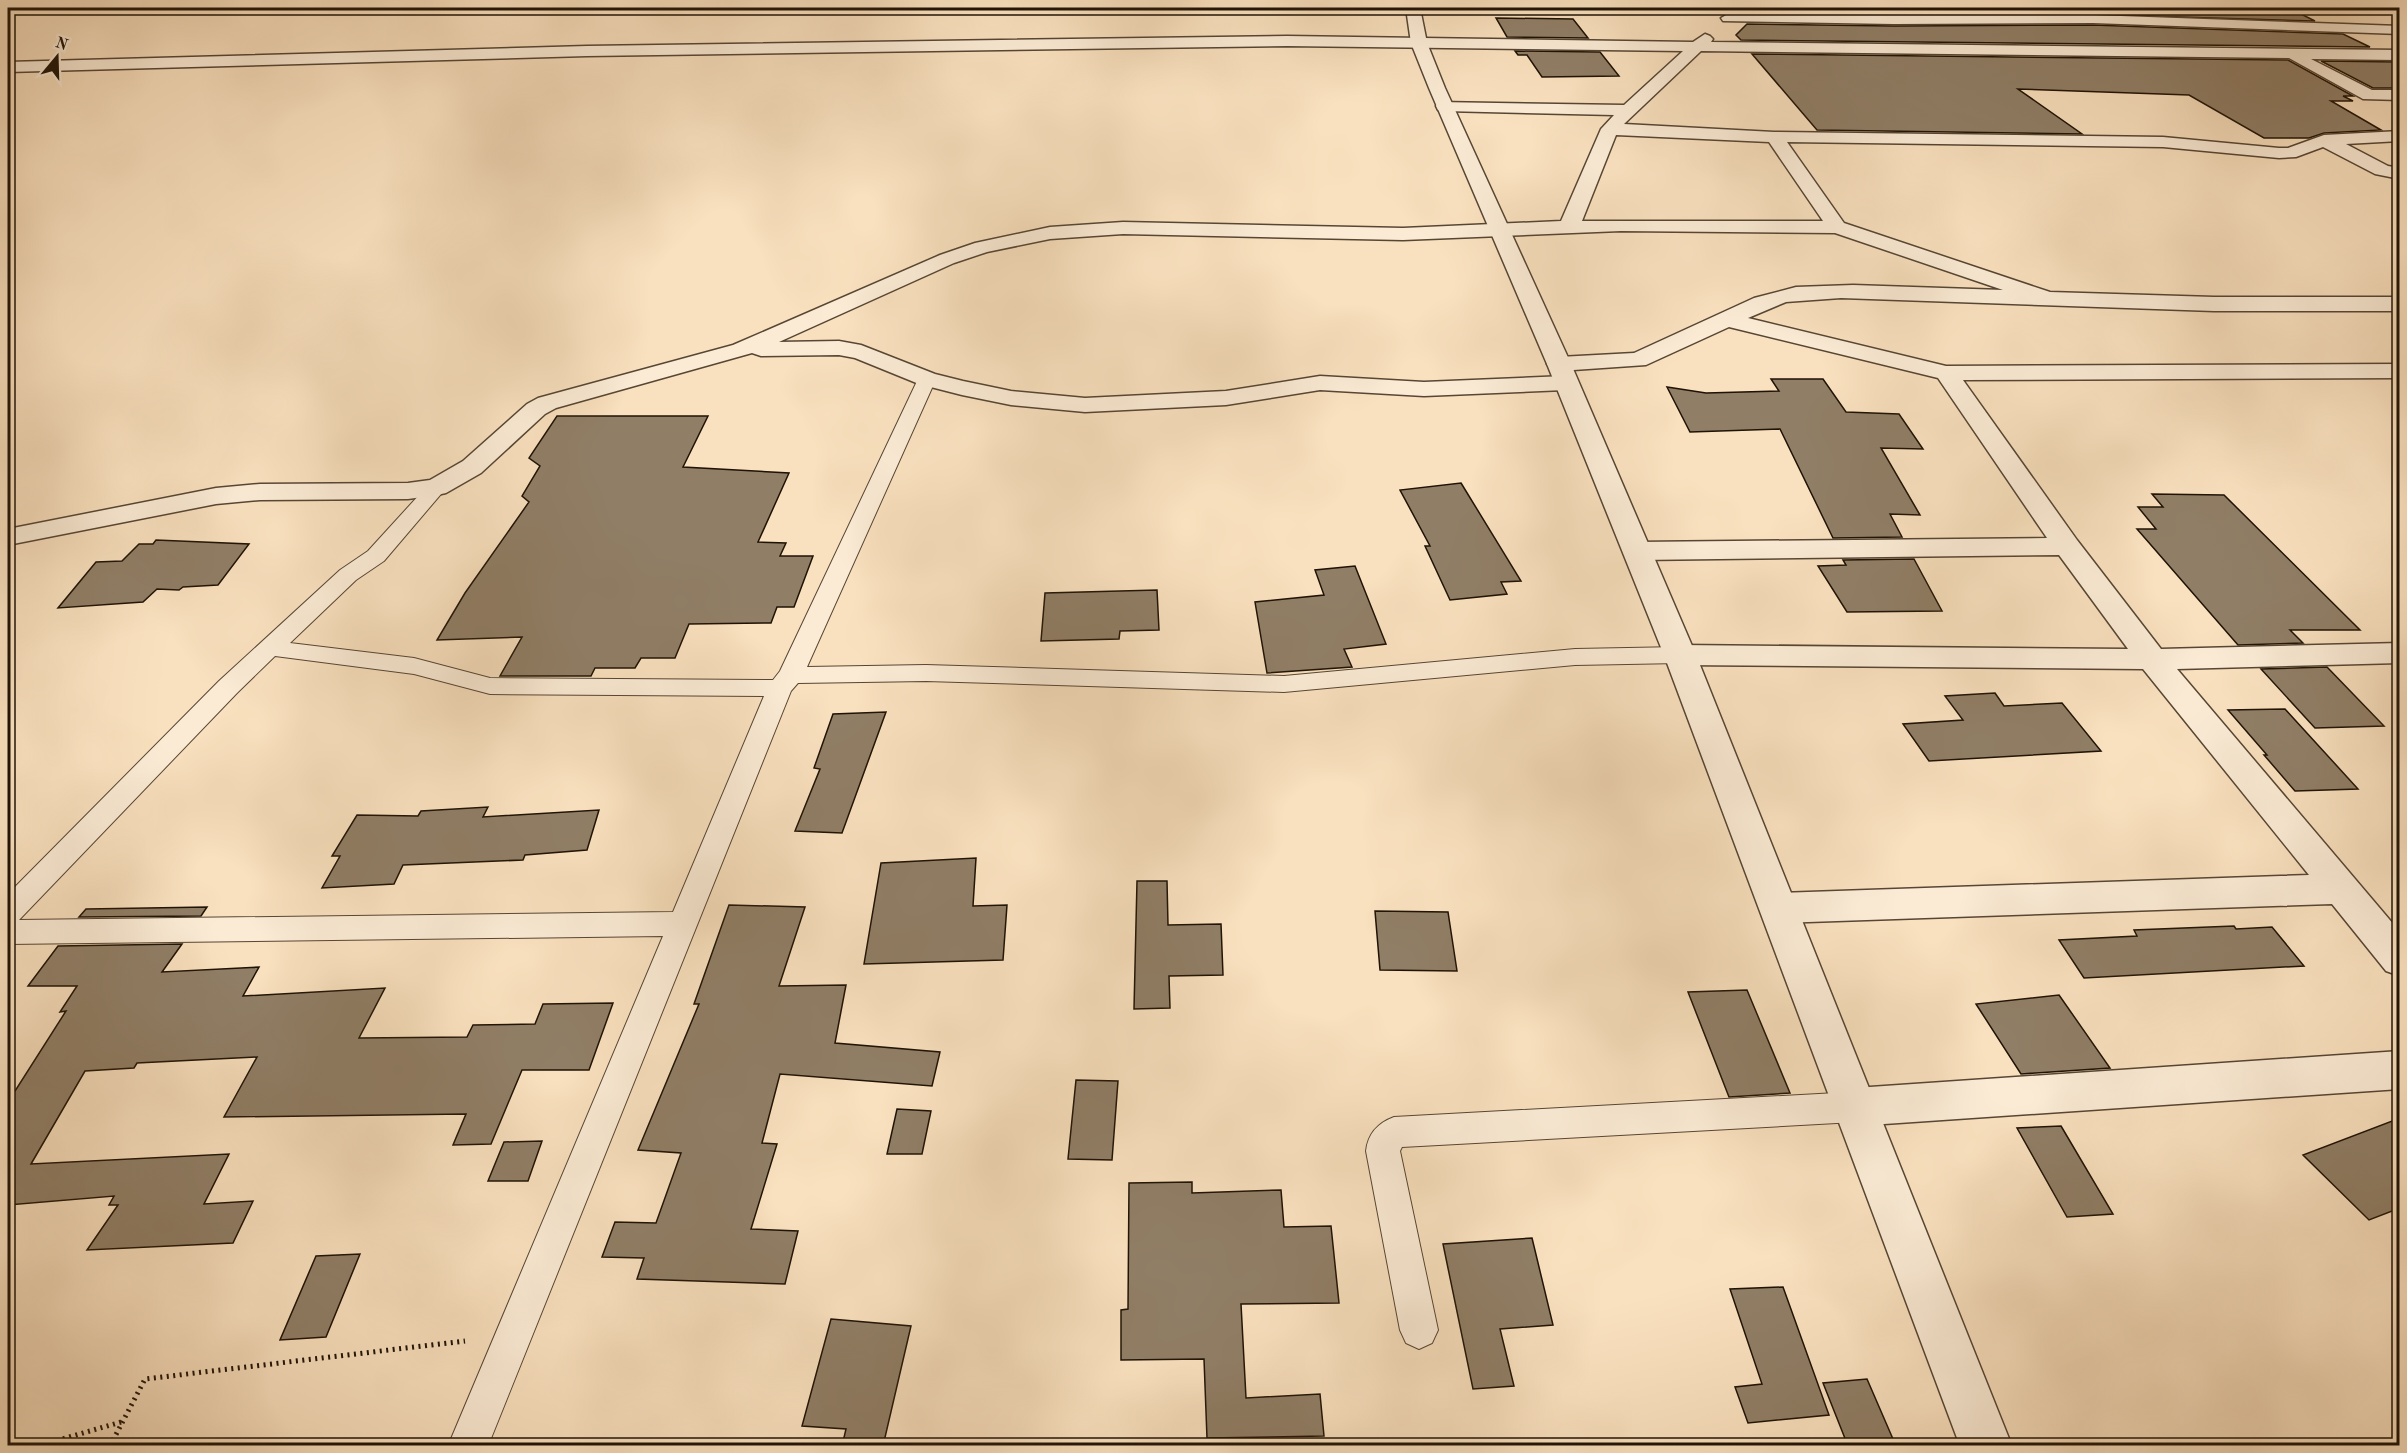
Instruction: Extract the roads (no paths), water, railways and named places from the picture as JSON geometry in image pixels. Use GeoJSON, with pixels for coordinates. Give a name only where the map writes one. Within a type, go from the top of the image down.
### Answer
{"type":"FeatureCollection","features":[{"type":"Feature","properties":{"kind":"street"},"geometry":{"type":"LineString","coordinates":[[1413,8],[1419,43],[1444,105],[1562,373],[1680,655],[1986,1446]]}},
{"type":"Feature","properties":{"kind":"street"},"geometry":{"type":"LineString","coordinates":[[2240,8],[2276,26]]}},
{"type":"Feature","properties":{"kind":"street"},"geometry":{"type":"LineString","coordinates":[[1569,226],[1610,129],[1695,46],[1735,13],[2137,21],[2400,30]]}},
{"type":"Feature","properties":{"kind":"street"},"geometry":{"type":"LineString","coordinates":[[2137,21],[2191,54]]}},
{"type":"Feature","properties":{"kind":"street"},"geometry":{"type":"LineString","coordinates":[[8,67],[870,46],[1287,41],[2400,55]]}},
{"type":"Feature","properties":{"kind":"street"},"geometry":{"type":"LineString","coordinates":[[2293,55],[2369,95],[2400,95]]}},
{"type":"Feature","properties":{"kind":"street"},"geometry":{"type":"LineString","coordinates":[[2369,95],[2367,100],[2395,123]]}},
{"type":"Feature","properties":{"kind":"street"},"geometry":{"type":"LineString","coordinates":[[1444,105],[1628,110]]}},
{"type":"Feature","properties":{"kind":"street"},"geometry":{"type":"LineString","coordinates":[[1610,129],[1774,137],[2163,142],[2290,153],[2324,140],[2395,123]]}},
{"type":"Feature","properties":{"kind":"street"},"geometry":{"type":"LineString","coordinates":[[1774,137],[1838,226]]}},
{"type":"Feature","properties":{"kind":"street"},"geometry":{"type":"LineString","coordinates":[[2324,140],[2382,170],[2400,174]]}},
{"type":"Feature","properties":{"kind":"street"},"geometry":{"type":"LineString","coordinates":[[8,537],[216,496],[260,492],[408,491],[437,487],[472,467],[536,409],[547,403],[741,351],[947,259],[1016,238],[1050,232],[1123,228],[1403,234],[1501,232],[1569,226],[1838,226],[2050,299]]}},
{"type":"Feature","properties":{"kind":"street"},"geometry":{"type":"LineString","coordinates":[[741,351],[839,348],[880,358],[927,378],[1011,398],[1085,405],[1226,398],[1320,383],[1424,389],[1519,387],[1562,373],[1638,360],[1779,296],[1803,292],[1853,291],[2050,299],[2394,308]]}},
{"type":"Feature","properties":{"kind":"street"},"geometry":{"type":"LineString","coordinates":[[1730,320],[1946,373],[2400,371]]}},
{"type":"Feature","properties":{"kind":"street"},"geometry":{"type":"LineString","coordinates":[[1946,373],[2067,546],[2152,658],[2400,960]]}},
{"type":"Feature","properties":{"kind":"street"},"geometry":{"type":"LineString","coordinates":[[1638,551],[2067,546]]}},
{"type":"Feature","properties":{"kind":"street"},"geometry":{"type":"LineString","coordinates":[[1680,655],[2152,658],[2400,653]]}},
{"type":"Feature","properties":{"kind":"street"},"geometry":{"type":"LineString","coordinates":[[1779,908],[2060,901],[2341,889]]}},
{"type":"Feature","properties":{"kind":"street"},"geometry":{"type":"LineString","coordinates":[[1855,1107],[2400,1070]]}},
{"type":"Feature","properties":{"kind":"lane"},"geometry":{"type":"LineString","coordinates":[[468,1446],[682,924],[785,682],[927,378]]}},
{"type":"Feature","properties":{"kind":"lane"},"geometry":{"type":"LineString","coordinates":[[8,912],[228,687],[348,575],[376,556],[437,487]]}},
{"type":"Feature","properties":{"kind":"lane"},"geometry":{"type":"LineString","coordinates":[[271,648],[414,666],[490,686],[785,682],[938,673],[1274,684],[1575,657],[1680,655]]}},
{"type":"Feature","properties":{"kind":"lane"},"geometry":{"type":"LineString","coordinates":[[8,932],[682,924]]}},
{"type":"Feature","properties":{"kind":"lane"},"geometry":{"type":"LineString","coordinates":[[1419,1330],[1383,1151],[1388,1136],[1394,1132],[1855,1107]]}}]}
